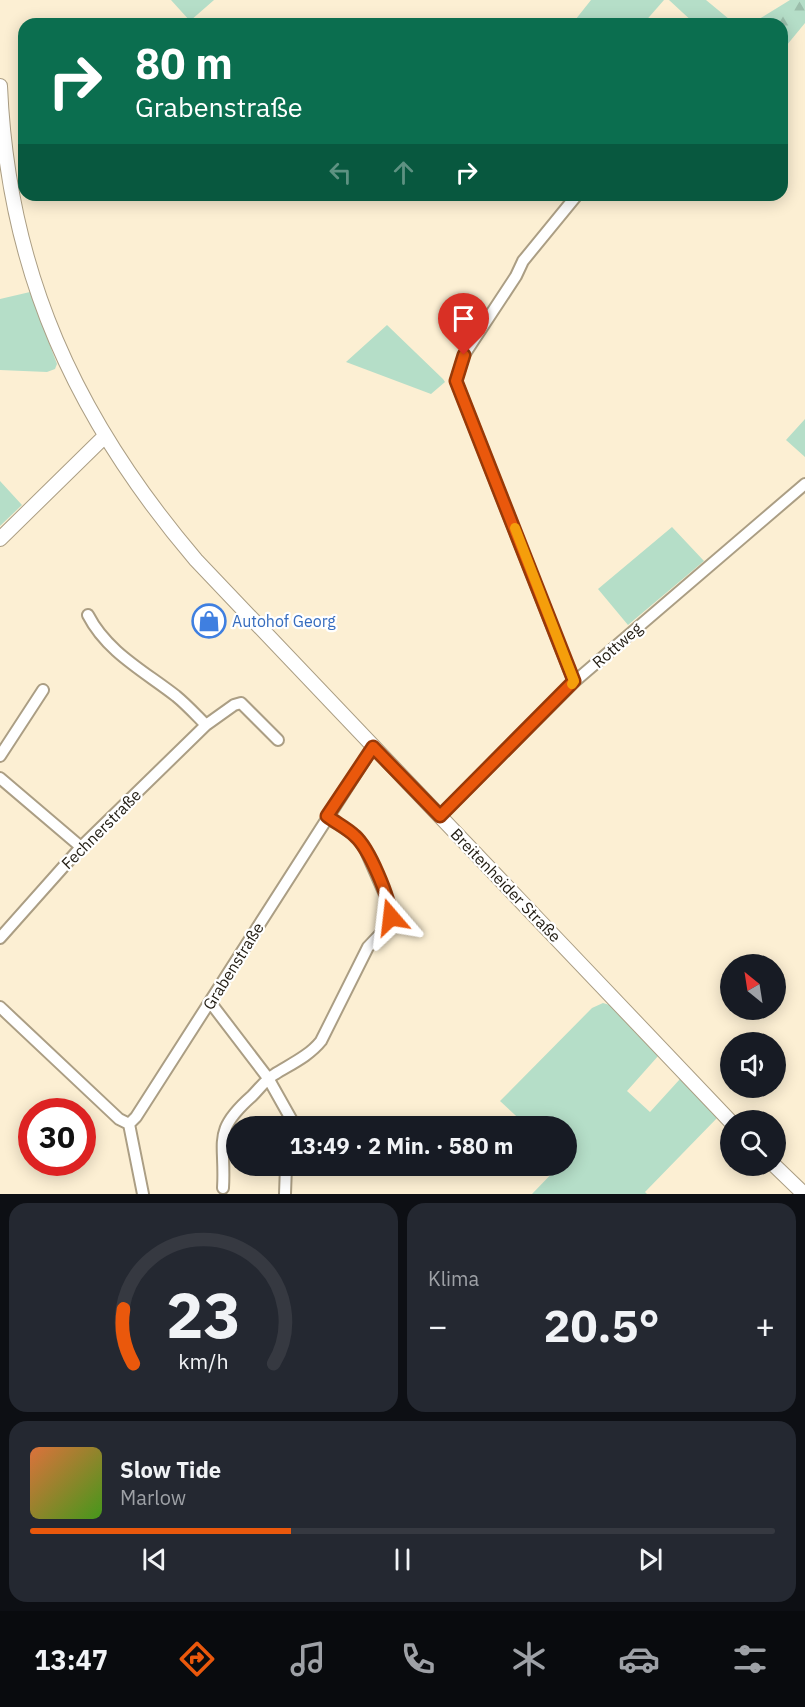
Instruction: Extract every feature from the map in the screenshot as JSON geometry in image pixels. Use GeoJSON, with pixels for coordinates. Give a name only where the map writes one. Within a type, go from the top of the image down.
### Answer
{"type":"FeatureCollection","features":[{"type":"Feature","properties":{"kind":"street","name":"Breitenheider Straße"},"geometry":{"type":"LineString","coordinates":[[0,86],[2,133],[16,222],[32,279],[68,369],[104,437],[134,483],[196,560],[720,1110]]}},
{"type":"Feature","properties":{"kind":"street"},"geometry":{"type":"LineString","coordinates":[[572,201],[525,257],[516,276],[464,355],[456,381],[574,681]]}},
{"type":"Feature","properties":{"kind":"street"},"geometry":{"type":"LineString","coordinates":[[0,539],[104,437]]}},
{"type":"Feature","properties":{"kind":"street","name":"Rottweg"},"geometry":{"type":"LineString","coordinates":[[440,816],[574,681],[805,484]]}},
{"type":"Feature","properties":{"kind":"street"},"geometry":{"type":"LineString","coordinates":[[88,615],[96,629],[126,660],[177,697],[206,725]]}},
{"type":"Feature","properties":{"kind":"street"},"geometry":{"type":"LineString","coordinates":[[0,756],[44,690]]}},
{"type":"Feature","properties":{"kind":"street","name":"Fechnerstraße"},"geometry":{"type":"LineString","coordinates":[[0,938],[81,847],[206,725],[234,705],[241,704],[279,740]]}},
{"type":"Feature","properties":{"kind":"street","name":"Grabenstraße"},"geometry":{"type":"LineString","coordinates":[[129,1124],[373,747]]}},
{"type":"Feature","properties":{"kind":"street"},"geometry":{"type":"LineString","coordinates":[[0,778],[81,847]]}},
{"type":"Feature","properties":{"kind":"street"},"geometry":{"type":"LineString","coordinates":[[223,1188],[220,1153],[225,1126],[235,1111],[268,1078],[313,1050],[321,1041],[368,947],[386,928],[391,917],[390,906],[365,849],[356,837],[327,816]]}},
{"type":"Feature","properties":{"kind":"street"},"geometry":{"type":"LineString","coordinates":[[210,1002],[268,1078],[289,1116]]}},
{"type":"Feature","properties":{"kind":"street"},"geometry":{"type":"LineString","coordinates":[[0,1007],[119,1119],[129,1124],[143,1194]]}},
{"type":"Feature","properties":{"kind":"street"},"geometry":{"type":"LineString","coordinates":[[285,1194],[286,1176]]}},
{"type":"Feature","properties":{"kind":"street"},"geometry":{"type":"LineString","coordinates":[[785,1176],[804,1194]]}},
{"type":"Feature","properties":{"kind":"green space"},"geometry":{"type":"Polygon","coordinates":[[[171,0],[214,0],[193,18],[187,18],[171,0]]]}},
{"type":"Feature","properties":{"kind":"green space"},"geometry":{"type":"Polygon","coordinates":[[[591,0],[664,0],[648,18],[577,18],[591,0]]]}},
{"type":"Feature","properties":{"kind":"green space"},"geometry":{"type":"Polygon","coordinates":[[[669,0],[706,0],[728,18],[688,18],[669,0]]]}},
{"type":"Feature","properties":{"kind":"green space"},"geometry":{"type":"Polygon","coordinates":[[[790,0],[805,0],[805,23],[788,44],[788,18],[761,18],[790,0]]]}},
{"type":"Feature","properties":{"kind":"green space"},"geometry":{"type":"Polygon","coordinates":[[[30,292],[57,364],[55,369],[47,372],[0,370],[0,299],[30,292]]]}},
{"type":"Feature","properties":{"kind":"green space"},"geometry":{"type":"Polygon","coordinates":[[[387,325],[445,382],[431,394],[346,362],[387,325]]]}},
{"type":"Feature","properties":{"kind":"green space"},"geometry":{"type":"Polygon","coordinates":[[[805,419],[805,457],[786,440],[805,419]]]}},
{"type":"Feature","properties":{"kind":"green space"},"geometry":{"type":"Polygon","coordinates":[[[0,481],[22,505],[0,526],[0,481]]]}},
{"type":"Feature","properties":{"kind":"green space"},"geometry":{"type":"Polygon","coordinates":[[[672,527],[704,561],[628,625],[598,589],[672,527]]]}},
{"type":"Feature","properties":{"kind":"green space"},"geometry":{"type":"Polygon","coordinates":[[[603,1003],[613,1006],[659,1055],[627,1091],[650,1112],[680,1079],[718,1117],[645,1192],[647,1194],[532,1194],[549,1176],[577,1176],[577,1116],[516,1116],[500,1101],[592,1008],[603,1003]]]}},
{"type":"Feature","properties":{"kind":"slow traffic"},"geometry":{"type":"LineString","coordinates":[[515,528],[574,681],[572,684]]}},
{"type":"Feature","properties":{"kind":"place","name":"Autohof Georg"},"geometry":{"type":"Point","coordinates":[209,621]}},
{"type":"Feature","properties":{"kind":"route"},"geometry":{"type":"LineString","coordinates":[[391,917],[390,906],[365,849],[356,837],[327,816],[373,747],[440,816],[574,681],[484,447],[456,381],[464,355]]}}]}
